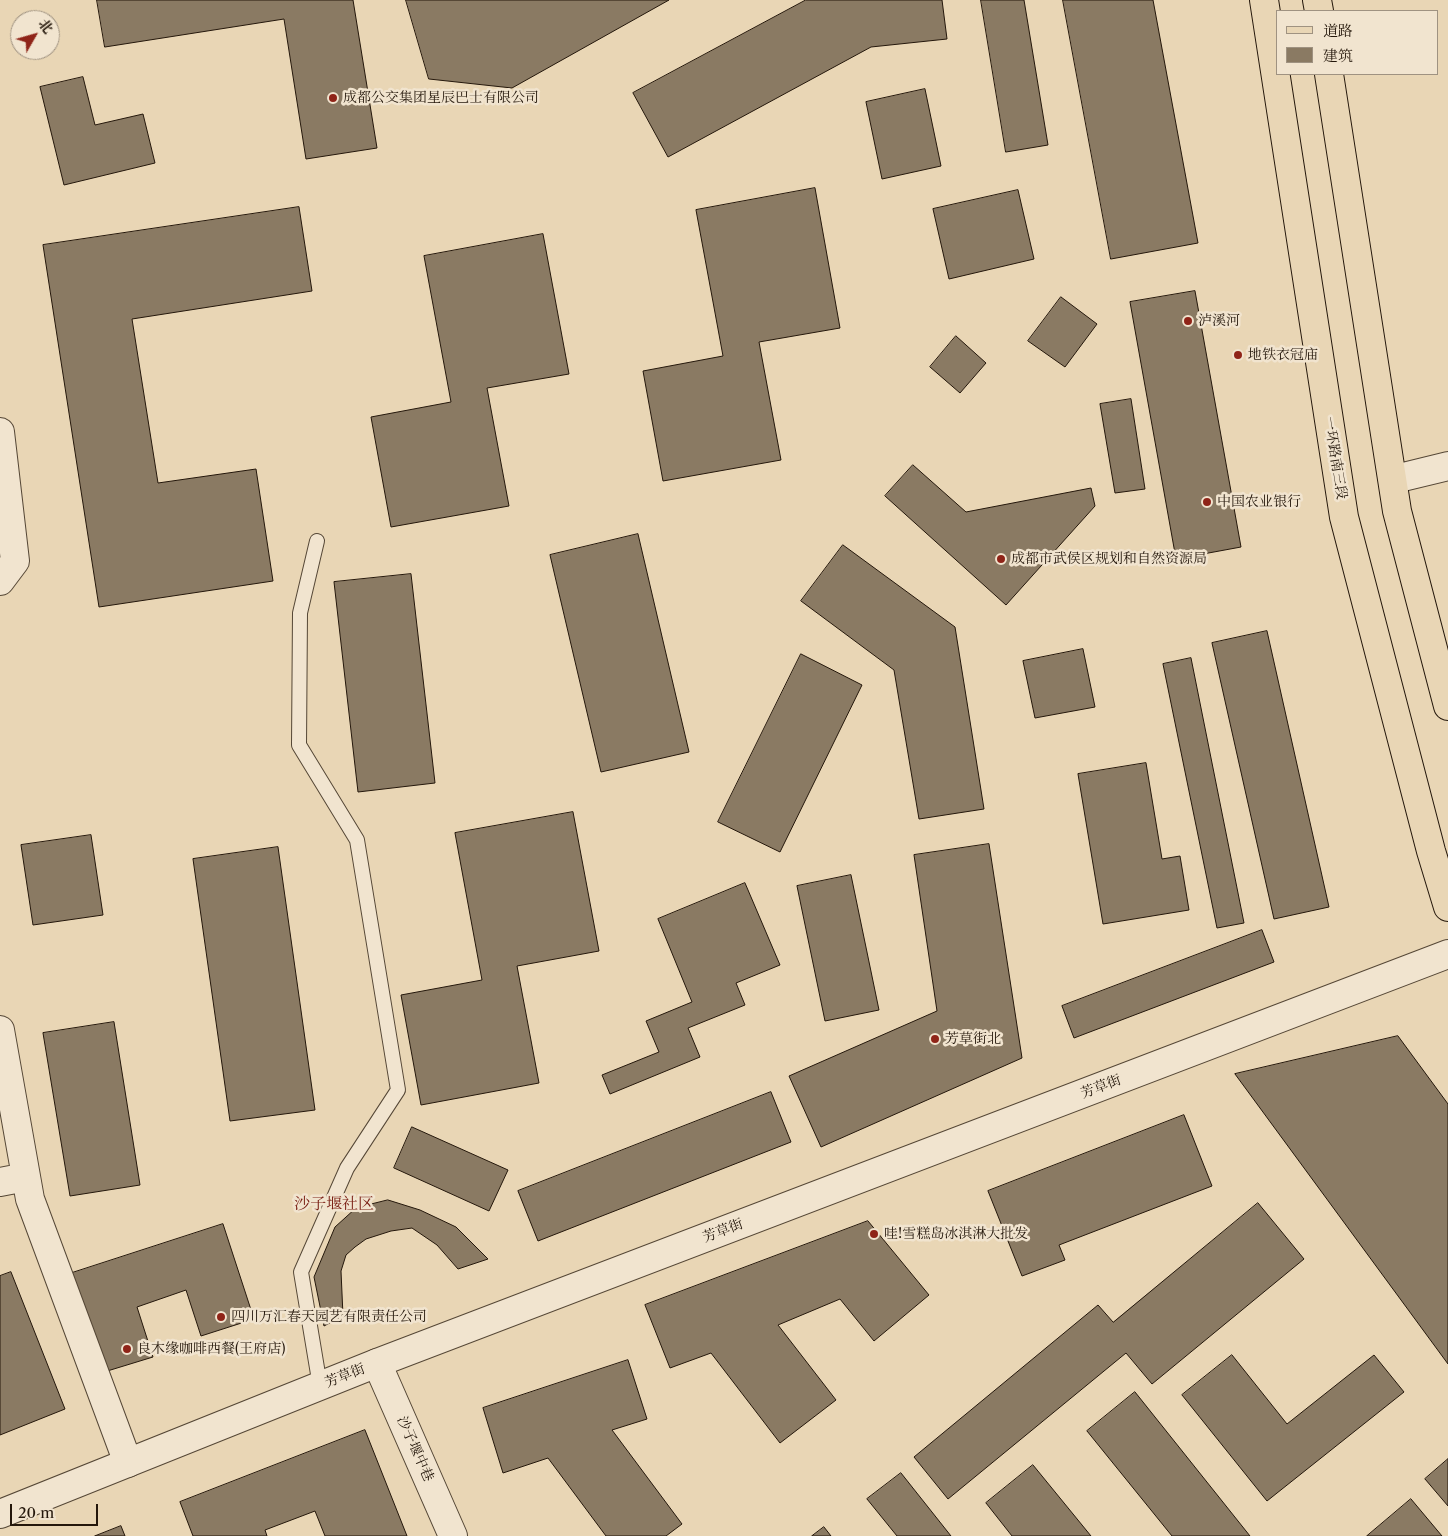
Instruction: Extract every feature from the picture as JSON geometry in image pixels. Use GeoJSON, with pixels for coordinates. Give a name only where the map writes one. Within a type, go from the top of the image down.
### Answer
{"type":"FeatureCollection","features":[{"type":"Feature","properties":{"kind":"main road","name":"一环路南三段"},"geometry":{"type":"LineString","coordinates":[[1264,0],[1344,517],[1431,851],[1448,907]]}},
{"type":"Feature","properties":{"kind":"main road"},"geometry":{"type":"LineString","coordinates":[[1329,75],[1398,511],[1448,706]]}},
{"type":"Feature","properties":{"kind":"street"},"geometry":{"type":"LineString","coordinates":[[0,432],[15,561],[0,581]]}},
{"type":"Feature","properties":{"kind":"street"},"geometry":{"type":"LineString","coordinates":[[1399,478],[1448,466]]}},
{"type":"Feature","properties":{"kind":"street","name":"芳草街"},"geometry":{"type":"LineString","coordinates":[[0,1514],[377,1363],[1448,954]]}},
{"type":"Feature","properties":{"kind":"street"},"geometry":{"type":"LineString","coordinates":[[0,1030],[13,1179],[30,1199],[128,1463]]}},
{"type":"Feature","properties":{"kind":"street","name":"沙子堰中巷"},"geometry":{"type":"LineString","coordinates":[[377,1363],[453,1536]]}},
{"type":"Feature","properties":{"kind":"lane"},"geometry":{"type":"LineString","coordinates":[[317,541],[300,613],[299,745],[358,840],[398,1090],[347,1168],[301,1272],[320,1386]]}},
{"type":"Feature","properties":{"kind":"building","name":"成都公交集团星辰巴士有限公司"},"geometry":{"type":"Polygon","coordinates":[[[97,0],[353,0],[377,148],[306,159],[284,19],[105,47],[97,0]]]}},
{"type":"Feature","properties":{"kind":"building"},"geometry":{"type":"Polygon","coordinates":[[[406,0],[669,0],[512,88],[429,79],[406,0]]]}},
{"type":"Feature","properties":{"kind":"building"},"geometry":{"type":"Polygon","coordinates":[[[806,0],[942,0],[947,39],[871,47],[668,157],[633,93],[806,0]]]}},
{"type":"Feature","properties":{"kind":"building"},"geometry":{"type":"Polygon","coordinates":[[[981,0],[1024,0],[1048,145],[1006,152],[981,0]]]}},
{"type":"Feature","properties":{"kind":"building"},"geometry":{"type":"Polygon","coordinates":[[[1063,0],[1153,0],[1198,243],[1111,259],[1063,0]]]}},
{"type":"Feature","properties":{"kind":"building"},"geometry":{"type":"Polygon","coordinates":[[[83,77],[95,125],[143,114],[155,163],[64,185],[40,87],[83,77]]]}},
{"type":"Feature","properties":{"kind":"building"},"geometry":{"type":"Polygon","coordinates":[[[925,89],[941,166],[882,179],[866,102],[925,89]]]}},
{"type":"Feature","properties":{"kind":"building"},"geometry":{"type":"Polygon","coordinates":[[[815,188],[840,328],[759,342],[781,460],[663,481],[643,371],[723,356],[696,210],[815,188]]]}},
{"type":"Feature","properties":{"kind":"building"},"geometry":{"type":"Polygon","coordinates":[[[1018,190],[1034,259],[949,279],[933,209],[1018,190]]]}},
{"type":"Feature","properties":{"kind":"building"},"geometry":{"type":"Polygon","coordinates":[[[299,207],[312,291],[132,319],[158,483],[256,469],[273,581],[99,607],[43,245],[299,207]]]}},
{"type":"Feature","properties":{"kind":"building"},"geometry":{"type":"Polygon","coordinates":[[[543,234],[569,374],[487,388],[509,506],[391,527],[371,417],[451,402],[424,256],[543,234]]]}},
{"type":"Feature","properties":{"kind":"building"},"geometry":{"type":"Polygon","coordinates":[[[1195,291],[1241,547],[1176,559],[1130,302],[1195,291]]]}},
{"type":"Feature","properties":{"kind":"building"},"geometry":{"type":"Polygon","coordinates":[[[1061,297],[1097,324],[1065,367],[1028,341],[1061,297]]]}},
{"type":"Feature","properties":{"kind":"building"},"geometry":{"type":"Polygon","coordinates":[[[956,336],[986,363],[960,393],[930,367],[956,336]]]}},
{"type":"Feature","properties":{"kind":"building"},"geometry":{"type":"Polygon","coordinates":[[[1131,399],[1145,489],[1115,493],[1100,404],[1131,399]]]}},
{"type":"Feature","properties":{"kind":"building","name":"成都市武侯区规划和自然资源局"},"geometry":{"type":"Polygon","coordinates":[[[913,465],[966,512],[1091,488],[1095,506],[1006,605],[885,496],[913,465]]]}},
{"type":"Feature","properties":{"kind":"building"},"geometry":{"type":"Polygon","coordinates":[[[638,534],[689,752],[601,772],[550,555],[638,534]]]}},
{"type":"Feature","properties":{"kind":"building"},"geometry":{"type":"Polygon","coordinates":[[[843,545],[955,627],[984,809],[919,819],[894,670],[801,601],[843,545]]]}},
{"type":"Feature","properties":{"kind":"building"},"geometry":{"type":"Polygon","coordinates":[[[411,574],[435,783],[358,792],[334,582],[411,574]]]}},
{"type":"Feature","properties":{"kind":"building"},"geometry":{"type":"Polygon","coordinates":[[[1267,631],[1329,907],[1274,919],[1212,643],[1267,631]]]}},
{"type":"Feature","properties":{"kind":"building"},"geometry":{"type":"Polygon","coordinates":[[[1083,649],[1095,707],[1035,718],[1023,661],[1083,649]]]}},
{"type":"Feature","properties":{"kind":"building"},"geometry":{"type":"Polygon","coordinates":[[[801,654],[862,685],[780,852],[718,822],[801,654]]]}},
{"type":"Feature","properties":{"kind":"building"},"geometry":{"type":"Polygon","coordinates":[[[1191,658],[1244,923],[1217,928],[1163,664],[1191,658]]]}},
{"type":"Feature","properties":{"kind":"building"},"geometry":{"type":"Polygon","coordinates":[[[1146,763],[1162,859],[1180,856],[1189,910],[1103,924],[1078,774],[1146,763]]]}},
{"type":"Feature","properties":{"kind":"building"},"geometry":{"type":"Polygon","coordinates":[[[573,812],[599,951],[517,966],[539,1083],[421,1105],[401,995],[482,980],[455,833],[573,812]]]}},
{"type":"Feature","properties":{"kind":"building"},"geometry":{"type":"Polygon","coordinates":[[[91,835],[103,915],[33,925],[21,845],[91,835]]]}},
{"type":"Feature","properties":{"kind":"building"},"geometry":{"type":"Polygon","coordinates":[[[989,844],[1022,1058],[821,1147],[789,1076],[937,1011],[914,855],[989,844]]]}},
{"type":"Feature","properties":{"kind":"building"},"geometry":{"type":"Polygon","coordinates":[[[278,847],[315,1110],[230,1121],[193,859],[278,847]]]}},
{"type":"Feature","properties":{"kind":"building"},"geometry":{"type":"Polygon","coordinates":[[[851,875],[879,1010],[825,1021],[797,886],[851,875]]]}},
{"type":"Feature","properties":{"kind":"building"},"geometry":{"type":"Polygon","coordinates":[[[745,883],[780,965],[736,983],[745,1005],[688,1028],[700,1057],[610,1094],[602,1075],[659,1052],[646,1021],[692,1002],[658,919],[745,883]]]}},
{"type":"Feature","properties":{"kind":"building"},"geometry":{"type":"Polygon","coordinates":[[[1262,930],[1274,962],[1074,1038],[1062,1006],[1262,930]]]}},
{"type":"Feature","properties":{"kind":"building"},"geometry":{"type":"Polygon","coordinates":[[[114,1022],[140,1185],[70,1196],[43,1033],[114,1022]]]}},
{"type":"Feature","properties":{"kind":"building"},"geometry":{"type":"Polygon","coordinates":[[[1398,1036],[1448,1104],[1448,1364],[1235,1074],[1398,1036]]]}},
{"type":"Feature","properties":{"kind":"building"},"geometry":{"type":"Polygon","coordinates":[[[771,1092],[791,1142],[538,1241],[518,1191],[771,1092]]]}},
{"type":"Feature","properties":{"kind":"building"},"geometry":{"type":"Polygon","coordinates":[[[1184,1115],[1212,1186],[1059,1245],[1065,1260],[1022,1276],[988,1191],[1184,1115]]]}},
{"type":"Feature","properties":{"kind":"building"},"geometry":{"type":"Polygon","coordinates":[[[412,1127],[508,1170],[489,1211],[394,1168],[412,1127]]]}},
{"type":"Feature","properties":{"kind":"building"},"geometry":{"type":"Polygon","coordinates":[[[388,1200],[420,1210],[456,1227],[488,1259],[458,1269],[437,1245],[412,1228],[391,1231],[366,1239],[346,1255],[341,1271],[343,1316],[324,1326],[314,1277],[335,1227],[356,1208],[388,1200]]]}},
{"type":"Feature","properties":{"kind":"building"},"geometry":{"type":"Polygon","coordinates":[[[1258,1203],[1304,1259],[1152,1384],[1126,1353],[948,1499],[914,1457],[1098,1305],[1113,1322],[1258,1203]]]}},
{"type":"Feature","properties":{"kind":"building"},"geometry":{"type":"Polygon","coordinates":[[[868,1221],[929,1295],[874,1341],[840,1299],[778,1325],[836,1400],[780,1443],[711,1353],[670,1368],[645,1305],[868,1221]]]}},
{"type":"Feature","properties":{"kind":"building"},"geometry":{"type":"Polygon","coordinates":[[[223,1224],[254,1319],[201,1336],[186,1290],[137,1307],[153,1357],[104,1372],[72,1273],[223,1224]]]}},
{"type":"Feature","properties":{"kind":"building"},"geometry":{"type":"Polygon","coordinates":[[[11,1272],[65,1409],[0,1435],[0,1276],[11,1272]]]}},
{"type":"Feature","properties":{"kind":"building"},"geometry":{"type":"Polygon","coordinates":[[[1232,1355],[1287,1424],[1374,1355],[1404,1392],[1267,1501],[1182,1395],[1232,1355]]]}},
{"type":"Feature","properties":{"kind":"building"},"geometry":{"type":"Polygon","coordinates":[[[628,1360],[647,1419],[612,1430],[682,1524],[666,1536],[606,1536],[548,1458],[503,1473],[483,1408],[628,1360]]]}},
{"type":"Feature","properties":{"kind":"building"},"geometry":{"type":"Polygon","coordinates":[[[1135,1392],[1250,1536],[1172,1536],[1087,1431],[1135,1392]]]}},
{"type":"Feature","properties":{"kind":"building"},"geometry":{"type":"Polygon","coordinates":[[[365,1430],[407,1536],[325,1536],[315,1511],[265,1530],[267,1536],[193,1536],[180,1502],[365,1430]]]}},
{"type":"Feature","properties":{"kind":"building"},"geometry":{"type":"Polygon","coordinates":[[[1448,1459],[1448,1506],[1425,1479],[1448,1459]]]}},
{"type":"Feature","properties":{"kind":"building"},"geometry":{"type":"Polygon","coordinates":[[[1033,1465],[1091,1536],[1012,1536],[986,1503],[1033,1465]]]}},
{"type":"Feature","properties":{"kind":"building"},"geometry":{"type":"Polygon","coordinates":[[[901,1473],[951,1536],[897,1536],[867,1499],[901,1473]]]}},
{"type":"Feature","properties":{"kind":"building"},"geometry":{"type":"Polygon","coordinates":[[[1411,1499],[1442,1536],[1367,1536],[1411,1499]]]}},
{"type":"Feature","properties":{"kind":"building"},"geometry":{"type":"Polygon","coordinates":[[[121,1526],[125,1536],[95,1536],[121,1526]]]}},
{"type":"Feature","properties":{"kind":"building"},"geometry":{"type":"Polygon","coordinates":[[[824,1527],[831,1536],[812,1536],[824,1527]]]}},
{"type":"Feature","properties":{"kind":"place","name":"成都公交集团星辰巴士有限公司"},"geometry":{"type":"Point","coordinates":[333,98]}},
{"type":"Feature","properties":{"kind":"place","name":"泸溪河"},"geometry":{"type":"Point","coordinates":[1188,321]}},
{"type":"Feature","properties":{"kind":"place","name":"地铁衣冠庙"},"geometry":{"type":"Point","coordinates":[1238,355]}},
{"type":"Feature","properties":{"kind":"place","name":"中国农业银行"},"geometry":{"type":"Point","coordinates":[1207,502]}},
{"type":"Feature","properties":{"kind":"place","name":"成都市武侯区规划和自然资源局"},"geometry":{"type":"Point","coordinates":[1001,559]}},
{"type":"Feature","properties":{"kind":"place","name":"芳草街北"},"geometry":{"type":"Point","coordinates":[935,1039]}},
{"type":"Feature","properties":{"kind":"place","name":"哇!雪糕岛冰淇淋大批发"},"geometry":{"type":"Point","coordinates":[874,1234]}},
{"type":"Feature","properties":{"kind":"place","name":"四川万汇春天园艺有限责任公司"},"geometry":{"type":"Point","coordinates":[221,1317]}},
{"type":"Feature","properties":{"kind":"place","name":"良木缘咖啡西餐(王府店)"},"geometry":{"type":"Point","coordinates":[127,1349]}},
{"type":"Feature","properties":{"kind":"district","name":"沙子堰社区"},"geometry":{"type":"Point","coordinates":[334,1204]}}]}
